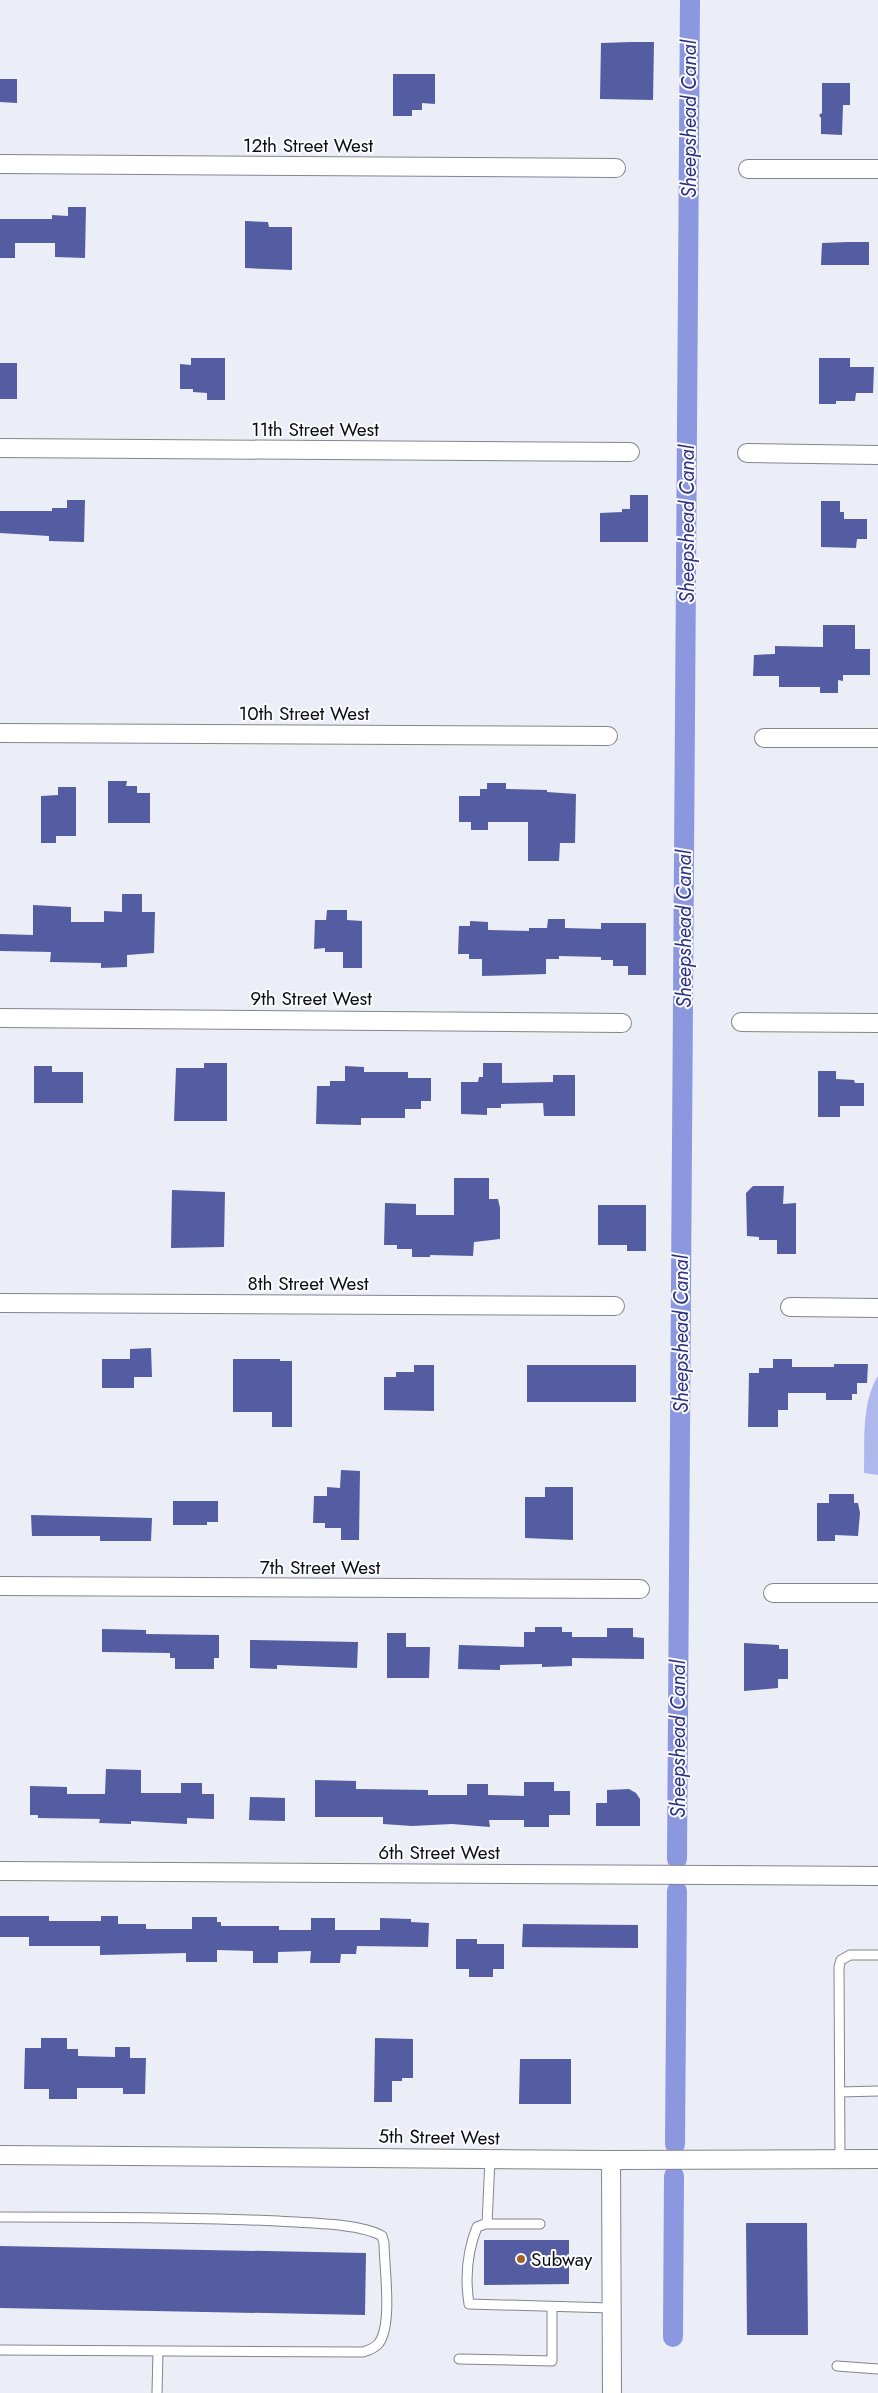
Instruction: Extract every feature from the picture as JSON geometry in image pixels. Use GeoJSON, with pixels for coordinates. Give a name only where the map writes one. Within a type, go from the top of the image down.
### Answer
{"type":"FeatureCollection","features":[{"type":"Feature","properties":{"kind":"street","name":"12th Street West"},"geometry":{"type":"LineString","coordinates":[[0,164],[616,168]]}},
{"type":"Feature","properties":{"kind":"street"},"geometry":{"type":"LineString","coordinates":[[748,169],[878,169]]}},
{"type":"Feature","properties":{"kind":"street","name":"11th Street West"},"geometry":{"type":"LineString","coordinates":[[0,448],[630,452]]}},
{"type":"Feature","properties":{"kind":"street"},"geometry":{"type":"LineString","coordinates":[[747,453],[878,455]]}},
{"type":"Feature","properties":{"kind":"street","name":"10th Street West"},"geometry":{"type":"LineString","coordinates":[[0,733],[608,736]]}},
{"type":"Feature","properties":{"kind":"street"},"geometry":{"type":"LineString","coordinates":[[764,738],[878,738]]}},
{"type":"Feature","properties":{"kind":"street","name":"9th Street West"},"geometry":{"type":"LineString","coordinates":[[0,1018],[622,1023]]}},
{"type":"Feature","properties":{"kind":"street"},"geometry":{"type":"LineString","coordinates":[[741,1022],[878,1023]]}},
{"type":"Feature","properties":{"kind":"street","name":"8th Street West"},"geometry":{"type":"LineString","coordinates":[[0,1303],[615,1306]]}},
{"type":"Feature","properties":{"kind":"street"},"geometry":{"type":"LineString","coordinates":[[790,1307],[878,1308]]}},
{"type":"Feature","properties":{"kind":"street","name":"7th Street West"},"geometry":{"type":"LineString","coordinates":[[0,1586],[640,1589]]}},
{"type":"Feature","properties":{"kind":"street"},"geometry":{"type":"LineString","coordinates":[[773,1593],[878,1593]]}},
{"type":"Feature","properties":{"kind":"street","name":"6th Street West"},"geometry":{"type":"LineString","coordinates":[[0,1870],[878,1876]]}},
{"type":"Feature","properties":{"kind":"street","name":"5th Street West"},"geometry":{"type":"LineString","coordinates":[[0,2155],[611,2160],[878,2159]]}},
{"type":"Feature","properties":{"kind":"street"},"geometry":{"type":"LineString","coordinates":[[611,2160],[612,2393]]}},
{"type":"Feature","properties":{"kind":"lane"},"geometry":{"type":"LineString","coordinates":[[840,2160],[841,1960],[850,1955],[878,1955]]}},
{"type":"Feature","properties":{"kind":"lane"},"geometry":{"type":"LineString","coordinates":[[840,2092],[878,2091]]}},
{"type":"Feature","properties":{"kind":"lane"},"geometry":{"type":"LineString","coordinates":[[487,2224],[490,2159]]}},
{"type":"Feature","properties":{"kind":"lane"},"geometry":{"type":"LineString","coordinates":[[0,2217],[236,2219],[323,2224],[372,2230],[382,2236],[386,2318],[380,2341],[373,2349],[362,2352],[0,2350]]}},
{"type":"Feature","properties":{"kind":"lane"},"geometry":{"type":"LineString","coordinates":[[540,2224],[487,2224],[477,2227],[469,2247],[467,2289],[470,2304],[611,2308]]}},
{"type":"Feature","properties":{"kind":"lane"},"geometry":{"type":"LineString","coordinates":[[459,2359],[552,2361],[552,2307]]}},
{"type":"Feature","properties":{"kind":"lane"},"geometry":{"type":"LineString","coordinates":[[157,2393],[158,2351]]}},
{"type":"Feature","properties":{"kind":"lane"},"geometry":{"type":"LineString","coordinates":[[837,2366],[878,2368]]}},
{"type":"Feature","properties":{"kind":"shaded area"},"geometry":{"type":"Polygon","coordinates":[[[878,1376],[878,1475],[864,1473],[864,1436],[866,1410],[878,1376]]]}},
{"type":"Feature","properties":{"kind":"building"},"geometry":{"type":"Polygon","coordinates":[[[654,42],[653,100],[600,99],[601,43],[654,42]]]}},
{"type":"Feature","properties":{"kind":"building"},"geometry":{"type":"Polygon","coordinates":[[[393,74],[435,74],[435,104],[422,103],[422,110],[412,110],[412,116],[393,116],[393,74]]]}},
{"type":"Feature","properties":{"kind":"building"},"geometry":{"type":"Polygon","coordinates":[[[0,79],[17,79],[17,103],[0,102],[0,79]]]}},
{"type":"Feature","properties":{"kind":"building"},"geometry":{"type":"Polygon","coordinates":[[[822,83],[850,83],[850,105],[843,105],[842,135],[821,134],[821,118],[819,115],[822,113],[822,83]]]}},
{"type":"Feature","properties":{"kind":"building"},"geometry":{"type":"Polygon","coordinates":[[[68,207],[86,207],[85,258],[55,257],[55,243],[15,243],[15,258],[0,258],[0,219],[52,219],[52,215],[68,216],[68,207]]]}},
{"type":"Feature","properties":{"kind":"building"},"geometry":{"type":"Polygon","coordinates":[[[245,221],[268,222],[269,227],[292,227],[292,270],[245,268],[245,221]]]}},
{"type":"Feature","properties":{"kind":"building"},"geometry":{"type":"Polygon","coordinates":[[[869,242],[869,265],[821,265],[822,243],[869,242]]]}},
{"type":"Feature","properties":{"kind":"building"},"geometry":{"type":"Polygon","coordinates":[[[191,358],[225,358],[225,400],[207,400],[207,393],[193,392],[193,389],[180,389],[180,364],[191,365],[191,358]]]}},
{"type":"Feature","properties":{"kind":"building"},"geometry":{"type":"Polygon","coordinates":[[[819,358],[850,358],[850,367],[874,367],[873,393],[856,393],[855,401],[836,401],[836,404],[819,404],[819,358]]]}},
{"type":"Feature","properties":{"kind":"building"},"geometry":{"type":"Polygon","coordinates":[[[0,363],[17,363],[17,399],[0,399],[0,363]]]}},
{"type":"Feature","properties":{"kind":"building"},"geometry":{"type":"Polygon","coordinates":[[[630,495],[648,495],[648,542],[600,542],[600,513],[622,512],[622,509],[630,509],[630,495]]]}},
{"type":"Feature","properties":{"kind":"building"},"geometry":{"type":"Polygon","coordinates":[[[67,500],[85,500],[84,542],[49,541],[49,536],[0,533],[0,511],[52,511],[52,508],[67,508],[67,500]]]}},
{"type":"Feature","properties":{"kind":"building"},"geometry":{"type":"Polygon","coordinates":[[[821,501],[840,501],[840,512],[844,512],[844,519],[867,519],[867,539],[857,539],[856,548],[821,547],[821,501]]]}},
{"type":"Feature","properties":{"kind":"building"},"geometry":{"type":"Polygon","coordinates":[[[823,625],[855,625],[855,649],[870,649],[870,675],[843,675],[843,681],[838,680],[838,693],[820,693],[820,687],[779,687],[779,676],[753,676],[754,655],[775,654],[775,646],[823,647],[823,625]]]}},
{"type":"Feature","properties":{"kind":"building"},"geometry":{"type":"Polygon","coordinates":[[[108,781],[127,781],[126,786],[137,786],[137,793],[150,793],[150,823],[108,823],[108,781]]]}},
{"type":"Feature","properties":{"kind":"building"},"geometry":{"type":"Polygon","coordinates":[[[487,783],[506,783],[506,789],[547,790],[547,792],[576,794],[575,843],[560,843],[559,861],[528,861],[528,822],[488,822],[488,830],[471,830],[471,822],[459,822],[459,796],[480,796],[480,789],[487,789],[487,783]]]}},
{"type":"Feature","properties":{"kind":"building"},"geometry":{"type":"Polygon","coordinates":[[[58,787],[76,787],[76,836],[56,836],[56,843],[41,843],[41,796],[58,795],[58,787]]]}},
{"type":"Feature","properties":{"kind":"building"},"geometry":{"type":"Polygon","coordinates":[[[122,894],[142,894],[142,912],[155,912],[154,953],[127,955],[127,967],[101,968],[101,963],[50,962],[51,952],[0,951],[0,934],[33,935],[33,905],[71,907],[71,922],[104,922],[104,911],[122,912],[122,894]]]}},
{"type":"Feature","properties":{"kind":"building"},"geometry":{"type":"Polygon","coordinates":[[[327,910],[347,910],[347,920],[362,921],[362,968],[343,968],[343,952],[325,952],[325,948],[314,949],[315,920],[326,920],[327,910]]]}},
{"type":"Feature","properties":{"kind":"building"},"geometry":{"type":"Polygon","coordinates":[[[548,919],[565,919],[565,928],[601,929],[601,923],[646,923],[646,975],[628,975],[628,966],[613,966],[613,960],[601,960],[601,957],[559,956],[559,959],[546,959],[546,974],[482,976],[482,959],[469,959],[469,954],[458,954],[459,926],[470,926],[470,921],[488,922],[488,930],[529,931],[529,928],[547,928],[548,919]]]}},
{"type":"Feature","properties":{"kind":"building"},"geometry":{"type":"Polygon","coordinates":[[[204,1063],[227,1063],[227,1121],[174,1121],[176,1068],[204,1068],[204,1063]]]}},
{"type":"Feature","properties":{"kind":"building"},"geometry":{"type":"Polygon","coordinates":[[[483,1063],[502,1063],[502,1083],[553,1082],[553,1075],[575,1075],[575,1116],[544,1116],[543,1103],[501,1104],[501,1108],[487,1108],[487,1115],[461,1114],[461,1082],[478,1082],[479,1077],[483,1077],[483,1063]]]}},
{"type":"Feature","properties":{"kind":"building"},"geometry":{"type":"Polygon","coordinates":[[[34,1066],[52,1066],[52,1072],[83,1072],[83,1103],[34,1103],[34,1066]]]}},
{"type":"Feature","properties":{"kind":"building"},"geometry":{"type":"Polygon","coordinates":[[[345,1066],[364,1067],[364,1072],[408,1072],[408,1078],[431,1078],[431,1101],[421,1101],[421,1109],[405,1109],[405,1118],[361,1118],[361,1125],[316,1124],[317,1086],[330,1086],[330,1081],[345,1081],[345,1066]]]}},
{"type":"Feature","properties":{"kind":"building"},"geometry":{"type":"Polygon","coordinates":[[[818,1071],[836,1071],[836,1079],[854,1080],[855,1083],[864,1083],[864,1106],[840,1106],[840,1117],[818,1117],[818,1071]]]}},
{"type":"Feature","properties":{"kind":"building"},"geometry":{"type":"Polygon","coordinates":[[[454,1178],[489,1178],[489,1199],[498,1199],[500,1208],[500,1239],[474,1242],[473,1256],[430,1255],[430,1257],[412,1257],[412,1249],[397,1249],[397,1245],[384,1245],[385,1203],[416,1204],[416,1215],[454,1215],[454,1178]]]}},
{"type":"Feature","properties":{"kind":"building"},"geometry":{"type":"Polygon","coordinates":[[[753,1186],[784,1186],[783,1204],[796,1203],[796,1254],[777,1254],[777,1240],[759,1240],[759,1237],[747,1236],[746,1193],[753,1186]]]}},
{"type":"Feature","properties":{"kind":"building"},"geometry":{"type":"Polygon","coordinates":[[[172,1190],[225,1192],[224,1247],[171,1248],[172,1190]]]}},
{"type":"Feature","properties":{"kind":"building"},"geometry":{"type":"Polygon","coordinates":[[[598,1205],[646,1205],[646,1251],[627,1251],[627,1245],[598,1245],[598,1205]]]}},
{"type":"Feature","properties":{"kind":"building"},"geometry":{"type":"Polygon","coordinates":[[[151,1348],[152,1377],[134,1377],[134,1388],[102,1388],[102,1359],[130,1359],[130,1349],[151,1348]]]}},
{"type":"Feature","properties":{"kind":"building"},"geometry":{"type":"Polygon","coordinates":[[[233,1359],[280,1359],[280,1361],[292,1361],[292,1427],[272,1427],[272,1412],[233,1412],[233,1359]]]}},
{"type":"Feature","properties":{"kind":"building"},"geometry":{"type":"Polygon","coordinates":[[[773,1359],[792,1359],[792,1367],[834,1367],[834,1364],[868,1364],[867,1383],[857,1383],[857,1394],[852,1394],[852,1400],[826,1400],[826,1393],[788,1393],[788,1410],[778,1410],[778,1427],[748,1427],[749,1373],[759,1373],[759,1368],[773,1368],[773,1359]]]}},
{"type":"Feature","properties":{"kind":"building"},"geometry":{"type":"Polygon","coordinates":[[[414,1365],[434,1365],[434,1411],[384,1410],[384,1377],[396,1377],[396,1372],[414,1372],[414,1365]]]}},
{"type":"Feature","properties":{"kind":"building"},"geometry":{"type":"Polygon","coordinates":[[[527,1365],[636,1365],[636,1402],[527,1402],[527,1365]]]}},
{"type":"Feature","properties":{"kind":"building"},"geometry":{"type":"Polygon","coordinates":[[[341,1470],[360,1471],[359,1540],[341,1540],[341,1528],[325,1528],[325,1523],[313,1523],[314,1496],[327,1496],[327,1487],[340,1488],[341,1470]]]}},
{"type":"Feature","properties":{"kind":"building"},"geometry":{"type":"Polygon","coordinates":[[[545,1487],[573,1487],[573,1540],[525,1538],[525,1497],[545,1497],[545,1487]]]}},
{"type":"Feature","properties":{"kind":"building"},"geometry":{"type":"Polygon","coordinates":[[[829,1494],[854,1494],[854,1503],[858,1503],[860,1513],[858,1536],[835,1535],[835,1541],[817,1541],[817,1503],[829,1503],[829,1494]]]}},
{"type":"Feature","properties":{"kind":"building"},"geometry":{"type":"Polygon","coordinates":[[[173,1501],[218,1501],[218,1522],[207,1522],[207,1525],[173,1525],[173,1501]]]}},
{"type":"Feature","properties":{"kind":"building"},"geometry":{"type":"Polygon","coordinates":[[[31,1515],[152,1518],[151,1541],[100,1541],[100,1536],[32,1536],[31,1515]]]}},
{"type":"Feature","properties":{"kind":"building"},"geometry":{"type":"Polygon","coordinates":[[[535,1627],[562,1627],[562,1632],[572,1632],[572,1637],[607,1637],[607,1628],[633,1628],[633,1637],[644,1638],[644,1659],[572,1658],[572,1666],[542,1667],[542,1664],[500,1665],[500,1670],[458,1669],[459,1645],[524,1647],[524,1632],[535,1632],[535,1627]]]}},
{"type":"Feature","properties":{"kind":"building"},"geometry":{"type":"Polygon","coordinates":[[[102,1629],[146,1630],[146,1634],[219,1635],[219,1658],[214,1658],[214,1669],[175,1669],[175,1658],[170,1658],[170,1653],[102,1652],[102,1629]]]}},
{"type":"Feature","properties":{"kind":"building"},"geometry":{"type":"Polygon","coordinates":[[[387,1633],[406,1633],[406,1647],[430,1647],[429,1678],[387,1678],[387,1633]]]}},
{"type":"Feature","properties":{"kind":"building"},"geometry":{"type":"Polygon","coordinates":[[[250,1640],[358,1642],[357,1668],[277,1665],[277,1669],[250,1668],[250,1640]]]}},
{"type":"Feature","properties":{"kind":"building"},"geometry":{"type":"Polygon","coordinates":[[[744,1643],[779,1645],[779,1649],[788,1649],[788,1679],[778,1679],[778,1688],[744,1691],[744,1643]]]}},
{"type":"Feature","properties":{"kind":"building"},"geometry":{"type":"Polygon","coordinates":[[[106,1769],[141,1770],[141,1793],[181,1793],[181,1783],[202,1783],[202,1794],[214,1794],[214,1819],[187,1818],[187,1824],[131,1821],[131,1824],[99,1823],[100,1819],[38,1818],[38,1815],[30,1815],[30,1786],[67,1787],[67,1794],[105,1794],[106,1769]]]}},
{"type":"Feature","properties":{"kind":"building"},"geometry":{"type":"Polygon","coordinates":[[[315,1780],[356,1781],[356,1789],[428,1790],[428,1795],[467,1795],[467,1784],[488,1784],[488,1795],[524,1796],[524,1782],[554,1782],[554,1791],[570,1791],[570,1815],[549,1815],[549,1827],[524,1827],[524,1820],[489,1820],[490,1827],[452,1824],[412,1826],[383,1824],[383,1817],[315,1817],[315,1780]]]}},
{"type":"Feature","properties":{"kind":"building"},"geometry":{"type":"Polygon","coordinates":[[[629,1789],[636,1793],[640,1799],[640,1826],[596,1826],[596,1803],[607,1803],[607,1790],[629,1789]]]}},
{"type":"Feature","properties":{"kind":"building"},"geometry":{"type":"Polygon","coordinates":[[[250,1797],[285,1798],[285,1821],[249,1820],[250,1797]]]}},
{"type":"Feature","properties":{"kind":"building"},"geometry":{"type":"Polygon","coordinates":[[[0,1916],[49,1916],[49,1921],[101,1921],[101,1916],[118,1916],[118,1924],[146,1924],[146,1929],[192,1929],[192,1917],[217,1917],[217,1922],[221,1922],[221,1926],[279,1926],[279,1930],[311,1930],[311,1918],[335,1918],[335,1930],[380,1930],[380,1918],[411,1919],[411,1922],[429,1923],[428,1947],[357,1946],[356,1954],[341,1954],[340,1963],[310,1963],[311,1951],[278,1952],[278,1963],[253,1963],[253,1951],[217,1950],[217,1962],[186,1962],[186,1953],[100,1955],[100,1946],[29,1946],[29,1937],[0,1937],[0,1916]]]}},
{"type":"Feature","properties":{"kind":"building"},"geometry":{"type":"Polygon","coordinates":[[[523,1924],[638,1925],[638,1948],[522,1947],[523,1924]]]}},
{"type":"Feature","properties":{"kind":"building"},"geometry":{"type":"Polygon","coordinates":[[[456,1939],[477,1939],[477,1944],[504,1944],[504,1969],[493,1969],[493,1977],[469,1977],[469,1969],[456,1969],[456,1939]]]}},
{"type":"Feature","properties":{"kind":"building"},"geometry":{"type":"Polygon","coordinates":[[[41,2038],[67,2038],[67,2049],[78,2049],[78,2056],[115,2057],[115,2047],[130,2047],[130,2058],[146,2058],[145,2094],[123,2094],[123,2088],[77,2088],[77,2099],[49,2099],[49,2089],[24,2089],[25,2048],[41,2048],[41,2038]]]}},
{"type":"Feature","properties":{"kind":"building"},"geometry":{"type":"Polygon","coordinates":[[[375,2038],[413,2039],[413,2078],[402,2078],[402,2081],[392,2081],[392,2102],[374,2102],[375,2038]]]}},
{"type":"Feature","properties":{"kind":"building"},"geometry":{"type":"Polygon","coordinates":[[[520,2059],[571,2059],[571,2104],[519,2104],[520,2059]]]}},
{"type":"Feature","properties":{"kind":"building"},"geometry":{"type":"Polygon","coordinates":[[[746,2223],[807,2223],[808,2335],[747,2335],[746,2223]]]}},
{"type":"Feature","properties":{"kind":"building"},"geometry":{"type":"Polygon","coordinates":[[[484,2240],[569,2240],[569,2284],[484,2285],[484,2240]]]}},
{"type":"Feature","properties":{"kind":"building"},"geometry":{"type":"Polygon","coordinates":[[[0,2246],[366,2253],[365,2315],[0,2308],[0,2246]]]}},
{"type":"Feature","properties":{"kind":"waterway","name":"Sheepshead Canal"},"geometry":{"type":"LineString","coordinates":[[677,1859],[690,0]]}},
{"type":"Feature","properties":{"kind":"waterway","name":"Sheepshead Canal"},"geometry":{"type":"LineString","coordinates":[[675,2144],[677,1891]]}},
{"type":"Feature","properties":{"kind":"waterway","name":"Sheepshead Canal"},"geometry":{"type":"LineString","coordinates":[[673,2337],[674,2176]]}},
{"type":"Feature","properties":{"kind":"place","name":"Subway"},"geometry":{"type":"Point","coordinates":[521,2259]}}]}
